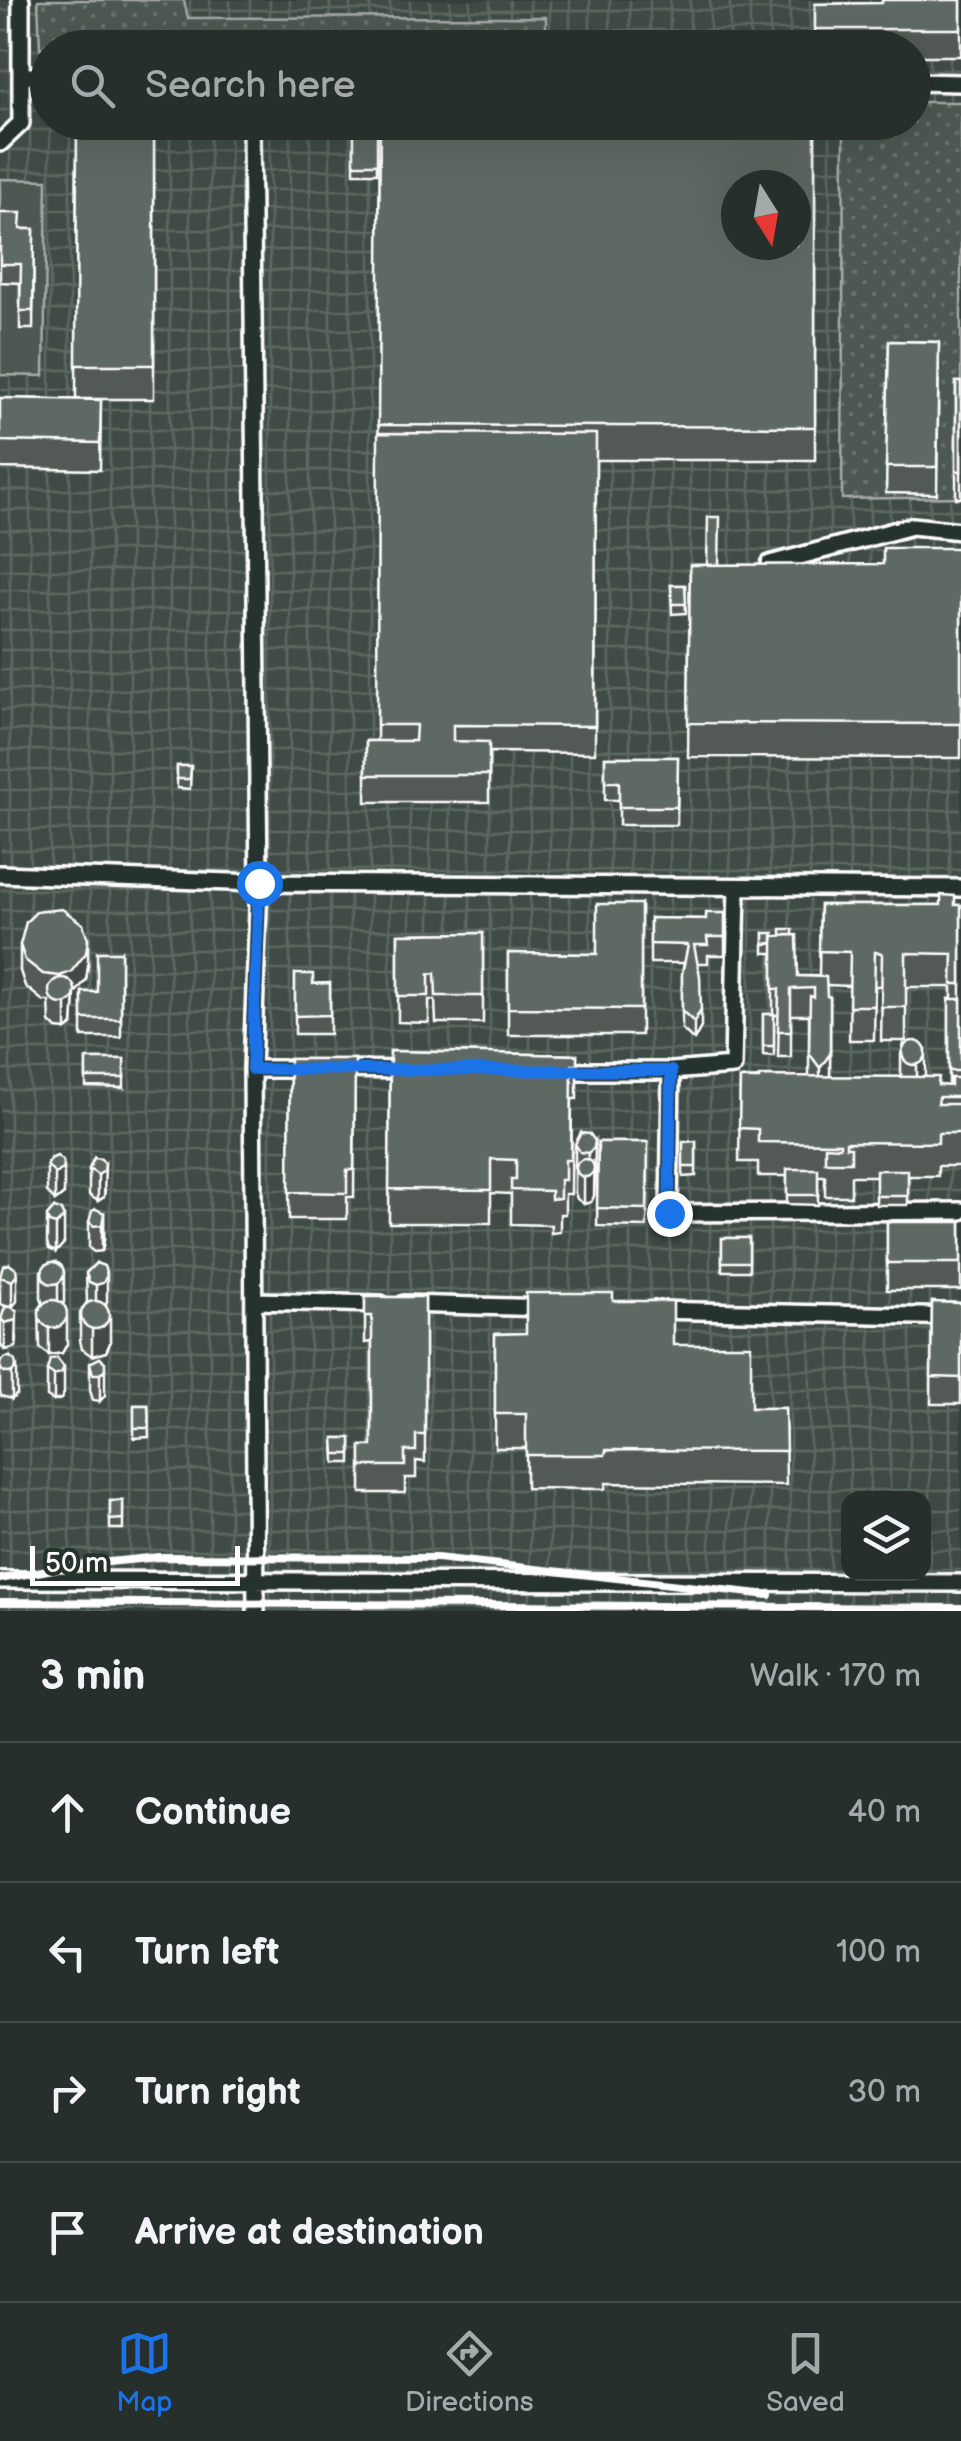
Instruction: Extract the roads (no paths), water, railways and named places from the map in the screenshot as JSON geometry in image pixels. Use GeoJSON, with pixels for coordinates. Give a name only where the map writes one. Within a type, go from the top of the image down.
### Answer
{"type":"FeatureCollection","features":[{"type":"Feature","properties":{"kind":"lane"},"geometry":{"type":"LineString","coordinates":[[0,143],[21,124],[21,0]]}},
{"type":"Feature","properties":{"kind":"lane"},"geometry":{"type":"LineString","coordinates":[[21,76],[30,76]]}},
{"type":"Feature","properties":{"kind":"lane"},"geometry":{"type":"LineString","coordinates":[[931,82],[961,83]]}},
{"type":"Feature","properties":{"kind":"lane"},"geometry":{"type":"LineString","coordinates":[[251,140],[259,883],[252,1069],[256,1611]]}},
{"type":"Feature","properties":{"kind":"lane"},"geometry":{"type":"LineString","coordinates":[[770,564],[912,526],[961,531]]}},
{"type":"Feature","properties":{"kind":"lane"},"geometry":{"type":"LineString","coordinates":[[0,874],[259,883],[961,888]]}},
{"type":"Feature","properties":{"kind":"lane"},"geometry":{"type":"LineString","coordinates":[[551,1070],[671,1071],[734,1066],[737,887]]}},
{"type":"Feature","properties":{"kind":"lane"},"geometry":{"type":"LineString","coordinates":[[252,1069],[432,1070]]}},
{"type":"Feature","properties":{"kind":"lane"},"geometry":{"type":"LineString","coordinates":[[671,1071],[669,1213],[961,1211]]}},
{"type":"Feature","properties":{"kind":"lane"},"geometry":{"type":"LineString","coordinates":[[256,1300],[569,1308]]}},
{"type":"Feature","properties":{"kind":"lane"},"geometry":{"type":"LineString","coordinates":[[628,1310],[961,1318]]}},
{"type":"Feature","properties":{"kind":"lane"},"geometry":{"type":"LineString","coordinates":[[0,1580],[961,1583]]}},
{"type":"Feature","properties":{"kind":"railway"},"geometry":{"type":"LineString","coordinates":[[0,1579],[69,1566],[159,1557],[437,1558],[769,1595]]}},
{"type":"Feature","properties":{"kind":"railway"},"geometry":{"type":"LineString","coordinates":[[0,1602],[961,1608]]}}]}
